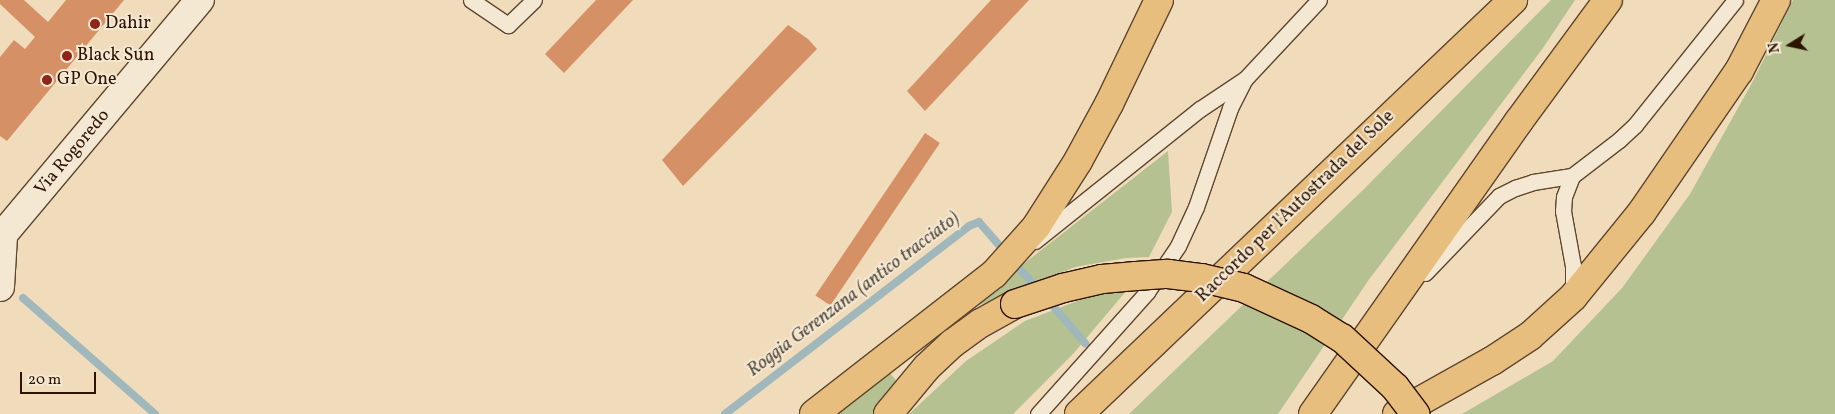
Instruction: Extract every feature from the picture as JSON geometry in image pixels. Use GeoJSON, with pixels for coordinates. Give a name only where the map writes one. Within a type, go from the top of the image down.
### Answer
{"type":"FeatureCollection","features":[{"type":"Feature","properties":{"kind":"highway"},"geometry":{"type":"LineString","coordinates":[[814,414],[994,274],[1036,227],[1078,161],[1109,104],[1159,0]]}},
{"type":"Feature","properties":{"kind":"highway","name":"Raccordo per l'Autostrada del Sole"},"geometry":{"type":"LineString","coordinates":[[1079,414],[1513,0]]}},
{"type":"Feature","properties":{"kind":"highway"},"geometry":{"type":"LineString","coordinates":[[1313,414],[1518,121],[1608,0]]}},
{"type":"Feature","properties":{"kind":"highway"},"geometry":{"type":"LineString","coordinates":[[1397,414],[1492,361],[1530,336],[1573,296],[1642,212],[1734,79],[1776,0]]}},
{"type":"Feature","properties":{"kind":"highway"},"geometry":{"type":"LineString","coordinates":[[888,414],[927,367],[953,343],[980,323],[1015,304],[1063,288],[1102,279],[1168,274],[1202,278],[1244,288],[1311,319],[1342,338],[1395,387],[1415,414]]}},
{"type":"Feature","properties":{"kind":"street","name":"Via Rogoredo"},"geometry":{"type":"LineString","coordinates":[[1,240],[200,0]]}},
{"type":"Feature","properties":{"kind":"street"},"geometry":{"type":"LineString","coordinates":[[0,287],[1,240]]}},
{"type":"Feature","properties":{"kind":"lane"},"geometry":{"type":"LineString","coordinates":[[471,0],[508,25],[534,0]]}},
{"type":"Feature","properties":{"kind":"lane"},"geometry":{"type":"LineString","coordinates":[[994,274],[1200,109],[1245,79],[1319,0]]}},
{"type":"Feature","properties":{"kind":"lane"},"geometry":{"type":"LineString","coordinates":[[1573,296],[1573,266],[1564,211],[1564,197],[1572,176],[1635,125],[1735,0]]}},
{"type":"Feature","properties":{"kind":"lane"},"geometry":{"type":"LineString","coordinates":[[1038,414],[1147,292],[1178,246],[1196,207],[1230,108],[1245,79]]}},
{"type":"Feature","properties":{"kind":"lane"},"geometry":{"type":"LineString","coordinates":[[1369,332],[1499,196],[1533,182],[1572,176]]}},
{"type":"Feature","properties":{"kind":"green space"},"geometry":{"type":"Polygon","coordinates":[[[1551,0],[1575,0],[1543,48],[1368,281],[1278,414],[1129,414],[1363,190],[1551,0]]]}},
{"type":"Feature","properties":{"kind":"green space"},"geometry":{"type":"Polygon","coordinates":[[[1793,0],[1835,0],[1835,414],[1462,414],[1553,361],[1622,288],[1690,194],[1753,81],[1793,0]]]}},
{"type":"Feature","properties":{"kind":"green space"},"geometry":{"type":"Polygon","coordinates":[[[1168,151],[1172,212],[1149,257],[1126,258],[1075,267],[962,312],[1168,151]]]}},
{"type":"Feature","properties":{"kind":"green space"},"geometry":{"type":"Polygon","coordinates":[[[1127,290],[1073,354],[1013,414],[909,414],[966,361],[1025,321],[1085,298],[1127,290]]]}},
{"type":"Feature","properties":{"kind":"green space"},"geometry":{"type":"Polygon","coordinates":[[[889,372],[899,384],[874,414],[835,414],[889,372]]]}},
{"type":"Feature","properties":{"kind":"building"},"geometry":{"type":"Polygon","coordinates":[[[0,0],[24,0],[48,22],[66,0],[124,0],[7,141],[0,136],[0,57],[14,40],[25,49],[35,37],[0,4],[0,0]]]}},
{"type":"Feature","properties":{"kind":"building"},"geometry":{"type":"Polygon","coordinates":[[[596,0],[633,0],[564,73],[545,54],[596,0]]]}},
{"type":"Feature","properties":{"kind":"building"},"geometry":{"type":"Polygon","coordinates":[[[991,0],[1029,0],[925,111],[907,91],[991,0]]]}},
{"type":"Feature","properties":{"kind":"building"},"geometry":{"type":"Polygon","coordinates":[[[788,25],[808,39],[817,49],[683,186],[662,160],[788,25]]]}},
{"type":"Feature","properties":{"kind":"building"},"geometry":{"type":"Polygon","coordinates":[[[925,133],[940,143],[830,306],[815,295],[925,133]]]}},
{"type":"Feature","properties":{"kind":"waterway","name":"Roggia Gerenzana (antico tracciato)"},"geometry":{"type":"LineString","coordinates":[[725,414],[969,226],[979,222],[999,245]]}},
{"type":"Feature","properties":{"kind":"waterway","name":"Roggia Gerenzana (antico tracciato)"},"geometry":{"type":"LineString","coordinates":[[1018,267],[1039,290]]}},
{"type":"Feature","properties":{"kind":"waterway","name":"Roggia Gerenzana (antico tracciato)"},"geometry":{"type":"LineString","coordinates":[[23,298],[155,414]]}},
{"type":"Feature","properties":{"kind":"waterway","name":"Roggia Gerenzana (antico tracciato)"},"geometry":{"type":"LineString","coordinates":[[1046,298],[1085,343]]}},
{"type":"Feature","properties":{"kind":"place","name":"Dahir"},"geometry":{"type":"Point","coordinates":[95,24]}},
{"type":"Feature","properties":{"kind":"place","name":"Black Sun"},"geometry":{"type":"Point","coordinates":[67,56]}},
{"type":"Feature","properties":{"kind":"place","name":"GP One"},"geometry":{"type":"Point","coordinates":[47,80]}}]}
